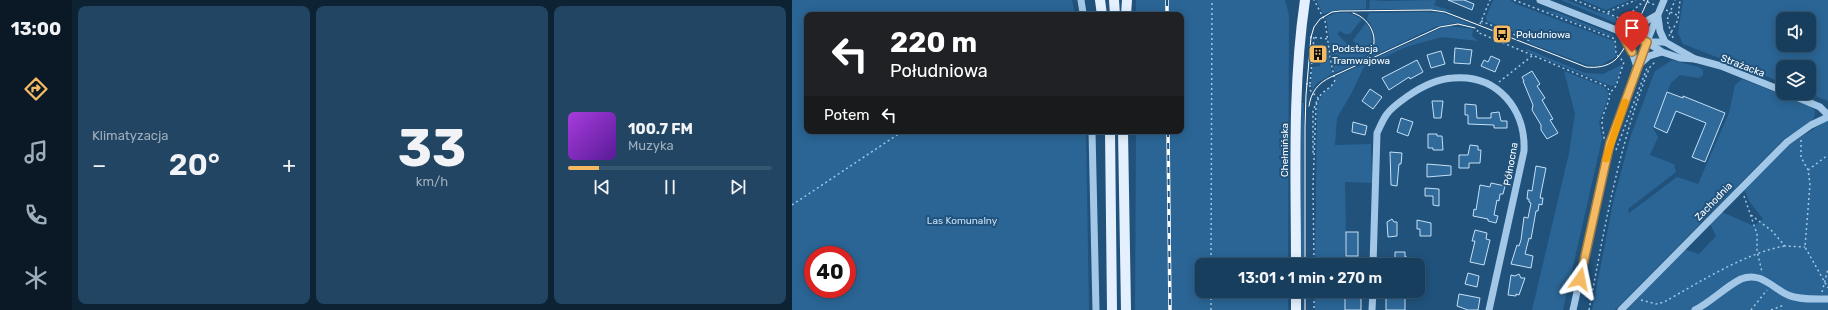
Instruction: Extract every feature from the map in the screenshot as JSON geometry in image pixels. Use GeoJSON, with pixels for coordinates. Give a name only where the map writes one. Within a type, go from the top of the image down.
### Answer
{"type":"FeatureCollection","features":[{"type":"Feature","properties":{"kind":"main road"},"geometry":{"type":"LineString","coordinates":[[1100,0],[1102,12]]}},
{"type":"Feature","properties":{"kind":"main road"},"geometry":{"type":"LineString","coordinates":[[1114,0],[1115,12]]}},
{"type":"Feature","properties":{"kind":"main road"},"geometry":{"type":"LineString","coordinates":[[1126,12],[1127,0]]}},
{"type":"Feature","properties":{"kind":"main road","name":"Chełmińska"},"geometry":{"type":"LineString","coordinates":[[1298,0],[1303,37]]}},
{"type":"Feature","properties":{"kind":"main road","name":"Chełmińska"},"geometry":{"type":"LineString","coordinates":[[1296,258],[1296,104],[1308,1]]}},
{"type":"Feature","properties":{"kind":"main road"},"geometry":{"type":"LineString","coordinates":[[1110,134],[1112,310]]}},
{"type":"Feature","properties":{"kind":"main road"},"geometry":{"type":"LineString","coordinates":[[1123,134],[1126,310]]}},
{"type":"Feature","properties":{"kind":"main road"},"geometry":{"type":"LineString","coordinates":[[1296,298],[1296,310]]}},
{"type":"Feature","properties":{"kind":"street"},"geometry":{"type":"LineString","coordinates":[[1081,0],[1081,12]]}},
{"type":"Feature","properties":{"kind":"street"},"geometry":{"type":"LineString","coordinates":[[1540,0],[1647,42],[1666,42],[1659,27],[1657,15]]}},
{"type":"Feature","properties":{"kind":"street"},"geometry":{"type":"LineString","coordinates":[[1573,310],[1610,143],[1637,67],[1664,0]]}},
{"type":"Feature","properties":{"kind":"street"},"geometry":{"type":"LineString","coordinates":[[1620,31],[1634,28],[1657,15]]}},
{"type":"Feature","properties":{"kind":"street"},"geometry":{"type":"LineString","coordinates":[[1620,31],[1632,52],[1637,67]]}},
{"type":"Feature","properties":{"kind":"street","name":"Strażacka"},"geometry":{"type":"LineString","coordinates":[[1647,42],[1661,55],[1695,59],[1721,66],[1776,88]]}},
{"type":"Feature","properties":{"kind":"street","name":"Strażacka"},"geometry":{"type":"LineString","coordinates":[[1666,42],[1695,59]]}},
{"type":"Feature","properties":{"kind":"street"},"geometry":{"type":"LineString","coordinates":[[1637,67],[1649,56],[1661,55]]}},
{"type":"Feature","properties":{"kind":"street","name":"Północna"},"geometry":{"type":"LineString","coordinates":[[1373,258],[1377,133],[1386,114],[1401,100],[1420,88],[1447,78],[1475,80],[1493,87],[1510,101],[1521,120],[1524,151],[1489,310]]}},
{"type":"Feature","properties":{"kind":"street"},"geometry":{"type":"LineString","coordinates":[[1804,100],[1820,107],[1828,116]]}},
{"type":"Feature","properties":{"kind":"street","name":"Zachodnia"},"geometry":{"type":"LineString","coordinates":[[1621,310],[1787,142],[1803,130],[1828,116]]}},
{"type":"Feature","properties":{"kind":"street"},"geometry":{"type":"LineString","coordinates":[[1092,134],[1096,310]]}},
{"type":"Feature","properties":{"kind":"street"},"geometry":{"type":"LineString","coordinates":[[1695,310],[1741,280],[1753,276],[1766,281],[1787,295],[1796,298],[1828,299]]}},
{"type":"Feature","properties":{"kind":"street"},"geometry":{"type":"LineString","coordinates":[[1372,310],[1373,298]]}},
{"type":"Feature","properties":{"kind":"path"},"geometry":{"type":"LineString","coordinates":[[1211,258],[1212,0]]}},
{"type":"Feature","properties":{"kind":"path"},"geometry":{"type":"LineString","coordinates":[[1308,1],[1314,0],[1325,21],[1335,80],[1318,98],[1316,106],[1314,258]]}},
{"type":"Feature","properties":{"kind":"path"},"geometry":{"type":"LineString","coordinates":[[1480,24],[1490,0]]}},
{"type":"Feature","properties":{"kind":"path"},"geometry":{"type":"LineString","coordinates":[[1514,0],[1615,39],[1616,54],[1624,62],[1616,86],[1610,93],[1602,122],[1604,140]]}},
{"type":"Feature","properties":{"kind":"path"},"geometry":{"type":"LineString","coordinates":[[1574,0],[1608,12],[1624,20],[1640,4],[1644,6]]}},
{"type":"Feature","properties":{"kind":"path"},"geometry":{"type":"LineString","coordinates":[[1608,12],[1636,0]]}},
{"type":"Feature","properties":{"kind":"path"},"geometry":{"type":"LineString","coordinates":[[1643,0],[1652,4]]}},
{"type":"Feature","properties":{"kind":"path"},"geometry":{"type":"LineString","coordinates":[[1673,39],[1667,20],[1675,0]]}},
{"type":"Feature","properties":{"kind":"path"},"geometry":{"type":"LineString","coordinates":[[1666,42],[1679,16],[1680,0]]}},
{"type":"Feature","properties":{"kind":"path"},"geometry":{"type":"LineString","coordinates":[[1665,10],[1679,16]]}},
{"type":"Feature","properties":{"kind":"path"},"geometry":{"type":"LineString","coordinates":[[1481,21],[1530,41]]}},
{"type":"Feature","properties":{"kind":"path"},"geometry":{"type":"LineString","coordinates":[[1478,30],[1477,32],[1606,86],[1610,93]]}},
{"type":"Feature","properties":{"kind":"path"},"geometry":{"type":"LineString","coordinates":[[1303,37],[1307,36],[1328,39]]}},
{"type":"Feature","properties":{"kind":"path"},"geometry":{"type":"LineString","coordinates":[[1314,37],[1310,90],[1318,98]]}},
{"type":"Feature","properties":{"kind":"path"},"geometry":{"type":"LineString","coordinates":[[1616,152],[1646,69],[1654,59],[1661,55]]}},
{"type":"Feature","properties":{"kind":"path"},"geometry":{"type":"LineString","coordinates":[[1589,310],[1618,165],[1627,129],[1650,67],[1661,55]]}},
{"type":"Feature","properties":{"kind":"path"},"geometry":{"type":"LineString","coordinates":[[1493,87],[1532,56]]}},
{"type":"Feature","properties":{"kind":"path"},"geometry":{"type":"LineString","coordinates":[[1304,81],[1303,84],[1310,84]]}},
{"type":"Feature","properties":{"kind":"path"},"geometry":{"type":"LineString","coordinates":[[1803,130],[1800,147],[1801,157],[1808,170],[1810,184],[1806,247],[1828,288]]}},
{"type":"Feature","properties":{"kind":"path"},"geometry":{"type":"LineString","coordinates":[[792,205],[898,134]]}},
{"type":"Feature","properties":{"kind":"path"},"geometry":{"type":"LineString","coordinates":[[1808,170],[1828,155]]}},
{"type":"Feature","properties":{"kind":"path"},"geometry":{"type":"LineString","coordinates":[[1741,187],[1757,234],[1761,271],[1766,281],[1767,288],[1766,293],[1751,310]]}},
{"type":"Feature","properties":{"kind":"path"},"geometry":{"type":"LineString","coordinates":[[1751,215],[1772,231],[1785,246]]}},
{"type":"Feature","properties":{"kind":"path"},"geometry":{"type":"LineString","coordinates":[[1636,295],[1642,301],[1650,304],[1664,302],[1705,279],[1758,254],[1785,246],[1806,247]]}},
{"type":"Feature","properties":{"kind":"path"},"geometry":{"type":"LineString","coordinates":[[1820,299],[1828,269]]}},
{"type":"Feature","properties":{"kind":"path"},"geometry":{"type":"LineString","coordinates":[[1211,298],[1211,310]]}},
{"type":"Feature","properties":{"kind":"path"},"geometry":{"type":"LineString","coordinates":[[1314,298],[1314,310]]}},
{"type":"Feature","properties":{"kind":"path"},"geometry":{"type":"LineString","coordinates":[[1771,310],[1784,305]]}},
{"type":"Feature","properties":{"kind":"green space","name":"Las Komunalny"},"geometry":{"type":"Polygon","coordinates":[[[792,0],[1072,0],[1074,12],[804,12],[804,134],[1086,134],[1089,310],[792,310],[792,0]]]}},
{"type":"Feature","properties":{"kind":"green space"},"geometry":{"type":"Polygon","coordinates":[[[1136,0],[1285,0],[1289,15],[1288,258],[1195,258],[1195,298],[1288,298],[1288,310],[1135,310],[1136,134],[1184,134],[1184,12],[1136,12],[1136,0]]]}},
{"type":"Feature","properties":{"kind":"green space"},"geometry":{"type":"Polygon","coordinates":[[[1316,0],[1366,0],[1366,9],[1336,10],[1323,14],[1316,0]]]}},
{"type":"Feature","properties":{"kind":"green space"},"geometry":{"type":"Polygon","coordinates":[[[1370,0],[1435,0],[1434,5],[1454,12],[1427,9],[1369,9],[1370,0]]]}},
{"type":"Feature","properties":{"kind":"green space"},"geometry":{"type":"Polygon","coordinates":[[[1493,0],[1510,0],[1516,4],[1614,41],[1616,57],[1599,66],[1587,65],[1529,43],[1530,39],[1487,21],[1486,17],[1493,0]]]}},
{"type":"Feature","properties":{"kind":"green space"},"geometry":{"type":"Polygon","coordinates":[[[1561,0],[1567,0],[1597,12],[1608,14],[1616,18],[1619,23],[1618,24],[1561,0]]]}},
{"type":"Feature","properties":{"kind":"green space"},"geometry":{"type":"Polygon","coordinates":[[[1582,0],[1630,0],[1606,10],[1582,0]]]}},
{"type":"Feature","properties":{"kind":"green space"},"geometry":{"type":"Polygon","coordinates":[[[1683,0],[1828,0],[1828,101],[1816,96],[1816,60],[1776,60],[1776,80],[1683,44],[1678,33],[1683,0]]]}},
{"type":"Feature","properties":{"kind":"green space"},"geometry":{"type":"Polygon","coordinates":[[[1543,10],[1556,12],[1613,35],[1612,36],[1543,10]]]}},
{"type":"Feature","properties":{"kind":"green space"},"geometry":{"type":"Polygon","coordinates":[[[1336,13],[1350,13],[1362,19],[1350,34],[1345,34],[1340,31],[1337,34],[1354,50],[1357,47],[1353,40],[1366,23],[1371,32],[1372,43],[1364,58],[1335,73],[1332,63],[1327,21],[1325,18],[1336,13]]]}},
{"type":"Feature","properties":{"kind":"green space"},"geometry":{"type":"Polygon","coordinates":[[[1369,13],[1443,13],[1474,25],[1454,23],[1435,27],[1369,58],[1374,48],[1375,38],[1367,19],[1369,13]]]}},
{"type":"Feature","properties":{"kind":"green space"},"geometry":{"type":"Polygon","coordinates":[[[1448,26],[1473,29],[1472,36],[1478,41],[1442,37],[1406,47],[1364,67],[1337,118],[1335,145],[1371,144],[1372,183],[1345,182],[1346,237],[1344,258],[1315,258],[1317,109],[1321,97],[1334,83],[1335,77],[1448,26]]]}},
{"type":"Feature","properties":{"kind":"green space"},"geometry":{"type":"Polygon","coordinates":[[[1321,47],[1327,47],[1332,74],[1317,83],[1312,90],[1312,67],[1320,66],[1321,47]]]}},
{"type":"Feature","properties":{"kind":"green space"},"geometry":{"type":"Polygon","coordinates":[[[1527,49],[1585,73],[1603,74],[1623,64],[1615,85],[1611,86],[1526,51],[1527,49]]]}},
{"type":"Feature","properties":{"kind":"green space"},"geometry":{"type":"Polygon","coordinates":[[[1672,60],[1699,67],[1703,70],[1703,75],[1699,78],[1680,75],[1671,83],[1653,128],[1658,137],[1650,155],[1674,164],[1676,172],[1628,209],[1629,213],[1677,177],[1698,184],[1729,113],[1735,85],[1742,79],[1776,92],[1776,100],[1795,100],[1810,106],[1815,111],[1814,118],[1811,122],[1784,139],[1615,310],[1592,310],[1614,198],[1631,135],[1655,71],[1672,60]]]}},
{"type":"Feature","properties":{"kind":"green space"},"geometry":{"type":"Polygon","coordinates":[[[1564,71],[1604,87],[1608,92],[1608,98],[1599,122],[1602,139],[1563,310],[1532,310],[1569,153],[1575,114],[1564,71]]]}},
{"type":"Feature","properties":{"kind":"green space"},"geometry":{"type":"Polygon","coordinates":[[[1301,103],[1304,103],[1304,258],[1301,258],[1301,103]]]}},
{"type":"Feature","properties":{"kind":"green space"},"geometry":{"type":"Polygon","coordinates":[[[1828,120],[1828,310],[1627,310],[1684,249],[1699,254],[1716,236],[1710,224],[1722,212],[1754,226],[1763,219],[1749,201],[1744,189],[1788,145],[1828,120]]]}},
{"type":"Feature","properties":{"kind":"green space"},"geometry":{"type":"Polygon","coordinates":[[[1315,298],[1345,298],[1345,310],[1315,310],[1315,298]]]}},
{"type":"Feature","properties":{"kind":"building"},"geometry":{"type":"Polygon","coordinates":[[[1448,0],[1464,0],[1474,4],[1472,10],[1448,0]]]}},
{"type":"Feature","properties":{"kind":"building"},"geometry":{"type":"Polygon","coordinates":[[[1455,48],[1472,50],[1470,64],[1454,63],[1455,48]]]}},
{"type":"Feature","properties":{"kind":"building"},"geometry":{"type":"Polygon","coordinates":[[[1441,51],[1445,64],[1431,68],[1427,55],[1441,51]]]}},
{"type":"Feature","properties":{"kind":"building"},"geometry":{"type":"Polygon","coordinates":[[[1491,56],[1500,60],[1495,72],[1481,66],[1484,60],[1488,62],[1491,56]]]}},
{"type":"Feature","properties":{"kind":"building"},"geometry":{"type":"Polygon","coordinates":[[[1417,60],[1423,72],[1410,79],[1409,77],[1389,90],[1382,78],[1417,60]]]}},
{"type":"Feature","properties":{"kind":"building"},"geometry":{"type":"Polygon","coordinates":[[[1532,71],[1540,84],[1537,86],[1545,98],[1542,100],[1553,119],[1550,120],[1558,133],[1547,139],[1532,110],[1533,105],[1522,77],[1532,71]]]}},
{"type":"Feature","properties":{"kind":"building"},"geometry":{"type":"Polygon","coordinates":[[[1370,89],[1382,97],[1373,109],[1362,101],[1370,89]]]}},
{"type":"Feature","properties":{"kind":"building"},"geometry":{"type":"Polygon","coordinates":[[[1667,92],[1683,98],[1683,96],[1725,113],[1705,162],[1692,157],[1706,123],[1676,111],[1667,133],[1654,127],[1667,92]]]}},
{"type":"Feature","properties":{"kind":"building"},"geometry":{"type":"Polygon","coordinates":[[[1432,101],[1443,101],[1441,118],[1434,118],[1432,101]]]}},
{"type":"Feature","properties":{"kind":"building"},"geometry":{"type":"Polygon","coordinates":[[[1465,104],[1476,105],[1477,118],[1491,118],[1491,113],[1499,112],[1501,121],[1507,121],[1507,128],[1494,128],[1494,125],[1468,124],[1468,115],[1465,115],[1465,104]]]}},
{"type":"Feature","properties":{"kind":"building"},"geometry":{"type":"Polygon","coordinates":[[[1401,118],[1413,122],[1408,136],[1397,132],[1401,118]]]}},
{"type":"Feature","properties":{"kind":"building"},"geometry":{"type":"Polygon","coordinates":[[[1353,122],[1367,126],[1365,135],[1352,132],[1353,122]]]}},
{"type":"Feature","properties":{"kind":"building"},"geometry":{"type":"Polygon","coordinates":[[[1428,134],[1437,134],[1437,136],[1442,136],[1443,150],[1433,150],[1433,148],[1428,148],[1428,134]]]}},
{"type":"Feature","properties":{"kind":"building"},"geometry":{"type":"Polygon","coordinates":[[[1470,145],[1478,146],[1478,150],[1481,150],[1480,163],[1469,163],[1469,168],[1459,168],[1459,155],[1468,155],[1470,145]]]}},
{"type":"Feature","properties":{"kind":"building"},"geometry":{"type":"Polygon","coordinates":[[[1390,152],[1402,153],[1401,164],[1399,164],[1397,186],[1391,185],[1390,152]]]}},
{"type":"Feature","properties":{"kind":"building"},"geometry":{"type":"Polygon","coordinates":[[[1427,164],[1451,166],[1451,175],[1427,177],[1427,164]]]}},
{"type":"Feature","properties":{"kind":"building"},"geometry":{"type":"Polygon","coordinates":[[[1536,166],[1546,168],[1540,198],[1543,198],[1542,205],[1539,204],[1538,211],[1536,211],[1531,239],[1529,238],[1525,254],[1533,256],[1531,268],[1511,264],[1517,245],[1519,246],[1521,240],[1524,217],[1528,218],[1531,203],[1529,202],[1529,199],[1527,199],[1528,190],[1532,191],[1536,166]]]}},
{"type":"Feature","properties":{"kind":"building"},"geometry":{"type":"Polygon","coordinates":[[[1491,183],[1505,186],[1503,194],[1500,194],[1499,201],[1497,200],[1494,215],[1498,216],[1496,223],[1488,221],[1488,219],[1473,216],[1474,209],[1476,210],[1480,185],[1490,187],[1491,183]]]}},
{"type":"Feature","properties":{"kind":"building"},"geometry":{"type":"Polygon","coordinates":[[[1425,188],[1439,189],[1439,206],[1433,205],[1433,196],[1425,196],[1425,188]]]}},
{"type":"Feature","properties":{"kind":"building"},"geometry":{"type":"Polygon","coordinates":[[[1392,219],[1394,222],[1397,222],[1397,236],[1388,237],[1387,222],[1392,219]]]}},
{"type":"Feature","properties":{"kind":"building"},"geometry":{"type":"Polygon","coordinates":[[[1417,220],[1431,223],[1431,236],[1420,236],[1420,229],[1417,229],[1417,220]]]}},
{"type":"Feature","properties":{"kind":"building"},"geometry":{"type":"Polygon","coordinates":[[[1475,230],[1487,233],[1486,239],[1490,240],[1484,265],[1470,262],[1475,241],[1472,241],[1475,230]]]}},
{"type":"Feature","properties":{"kind":"building"},"geometry":{"type":"Polygon","coordinates":[[[1346,232],[1358,232],[1358,256],[1346,256],[1346,232]]]}},
{"type":"Feature","properties":{"kind":"building"},"geometry":{"type":"Polygon","coordinates":[[[1395,252],[1405,252],[1405,257],[1407,257],[1407,258],[1395,258],[1395,252]]]}},
{"type":"Feature","properties":{"kind":"building"},"geometry":{"type":"Polygon","coordinates":[[[1468,273],[1479,276],[1477,287],[1465,284],[1468,273]]]}},
{"type":"Feature","properties":{"kind":"building"},"geometry":{"type":"Polygon","coordinates":[[[1519,274],[1521,278],[1525,278],[1519,295],[1508,295],[1511,275],[1515,276],[1519,274]]]}},
{"type":"Feature","properties":{"kind":"building"},"geometry":{"type":"Polygon","coordinates":[[[1459,294],[1480,298],[1478,310],[1468,310],[1457,306],[1459,294]]]}},
{"type":"Feature","properties":{"kind":"building"},"geometry":{"type":"Polygon","coordinates":[[[1345,298],[1361,298],[1361,310],[1345,310],[1345,298]]]}},
{"type":"Feature","properties":{"kind":"building"},"geometry":{"type":"Polygon","coordinates":[[[1386,298],[1405,298],[1405,310],[1386,310],[1386,298]]]}},
{"type":"Feature","properties":{"kind":"tram line"},"geometry":{"type":"LineString","coordinates":[[1305,258],[1306,95],[1311,37],[1314,27],[1320,19],[1332,12],[1340,11],[1431,10],[1445,12],[1586,67],[1594,67],[1608,64],[1619,56],[1633,32],[1648,0]]}},
{"type":"Feature","properties":{"kind":"tram line"},"geometry":{"type":"LineString","coordinates":[[1353,13],[1366,21],[1373,34],[1373,48],[1364,60]]}},
{"type":"Feature","properties":{"kind":"tram line"},"geometry":{"type":"LineString","coordinates":[[1309,106],[1311,96],[1316,88],[1322,82],[1331,77],[1440,27],[1458,24],[1475,28]]}},
{"type":"Feature","properties":{"kind":"tram line"},"geometry":{"type":"LineString","coordinates":[[1305,298],[1305,310]]}},
{"type":"Feature","properties":{"kind":"railway"},"geometry":{"type":"LineString","coordinates":[[1167,0],[1167,12]]}},
{"type":"Feature","properties":{"kind":"railway"},"geometry":{"type":"LineString","coordinates":[[1168,134],[1170,310]]}},
{"type":"Feature","properties":{"kind":"slow traffic"},"geometry":{"type":"LineString","coordinates":[[1606,159],[1610,143],[1625,102]]}},
{"type":"Feature","properties":{"kind":"place","name":"Południowa"},"geometry":{"type":"Point","coordinates":[1502,34]}},
{"type":"Feature","properties":{"kind":"place","name":"Podstacja Tramwajowa"},"geometry":{"type":"Point","coordinates":[1318,54]}},
{"type":"Feature","properties":{"kind":"route"},"geometry":{"type":"LineString","coordinates":[[1580,279],[1610,143],[1636,68],[1647,42],[1620,31],[1632,52]]}}]}
